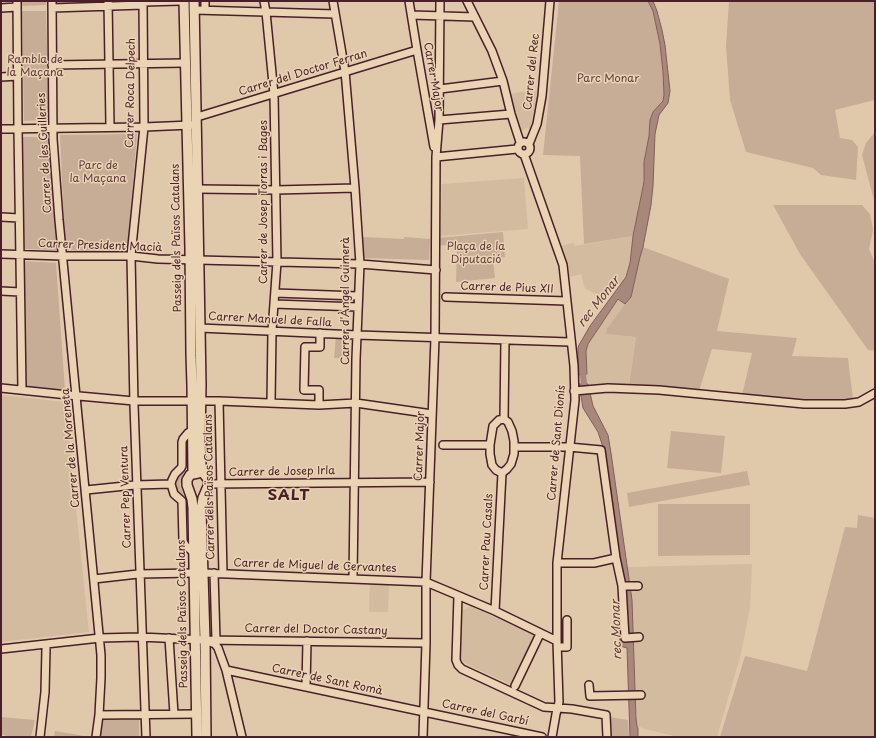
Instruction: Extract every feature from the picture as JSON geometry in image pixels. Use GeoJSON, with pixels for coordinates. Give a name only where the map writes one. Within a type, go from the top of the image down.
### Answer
{"type":"FeatureCollection","features":[{"type":"Feature","properties":{"kind":"main road","name":"Passeig dels Països Catalans"},"geometry":{"type":"LineString","coordinates":[[184,1],[186,125],[194,260],[196,401],[192,431],[193,474],[187,482],[187,487],[190,492],[193,508],[194,553],[199,573],[196,639],[197,737]]}},
{"type":"Feature","properties":{"kind":"main road"},"geometry":{"type":"LineString","coordinates":[[195,5],[198,189],[194,260],[200,328],[196,401],[201,461],[204,474],[208,479],[201,510],[199,573],[205,640],[206,737]]}},
{"type":"Feature","properties":{"kind":"main road"},"geometry":{"type":"LineString","coordinates":[[193,474],[204,474]]}},
{"type":"Feature","properties":{"kind":"main road"},"geometry":{"type":"LineString","coordinates":[[190,492],[198,494],[207,488]]}},
{"type":"Feature","properties":{"kind":"street"},"geometry":{"type":"LineString","coordinates":[[52,4],[181,1]]}},
{"type":"Feature","properties":{"kind":"street"},"geometry":{"type":"LineString","coordinates":[[205,1],[205,10]]}},
{"type":"Feature","properties":{"kind":"street","name":"Carrer de Josep Torras i Bages"},"geometry":{"type":"LineString","coordinates":[[264,1],[274,94],[276,190],[277,262],[272,331],[271,403]]}},
{"type":"Feature","properties":{"kind":"street","name":"Carrer d'Àngel Guimerà"},"geometry":{"type":"LineString","coordinates":[[333,1],[345,71],[360,264],[357,335],[353,579]]}},
{"type":"Feature","properties":{"kind":"street","name":"Carrer Major"},"geometry":{"type":"LineString","coordinates":[[409,1],[436,157]]}},
{"type":"Feature","properties":{"kind":"street","name":"Carrer Major"},"geometry":{"type":"LineString","coordinates":[[423,737],[426,582],[435,338],[436,157],[440,91],[440,1]]}},
{"type":"Feature","properties":{"kind":"street"},"geometry":{"type":"LineString","coordinates":[[436,157],[519,146],[525,141],[529,144],[530,148],[529,152],[521,154],[519,146],[510,114],[503,81],[492,51],[467,1]]}},
{"type":"Feature","properties":{"kind":"street","name":"Carrer del Rec"},"geometry":{"type":"LineString","coordinates":[[529,144],[537,124],[541,104],[550,1]]}},
{"type":"Feature","properties":{"kind":"street"},"geometry":{"type":"LineString","coordinates":[[108,3],[110,126]]}},
{"type":"Feature","properties":{"kind":"street","name":"Carrer Roca Delpech"},"geometry":{"type":"LineString","coordinates":[[131,256],[144,126],[143,3]]}},
{"type":"Feature","properties":{"kind":"street"},"geometry":{"type":"LineString","coordinates":[[1,8],[17,4],[22,390]]}},
{"type":"Feature","properties":{"kind":"street","name":"Carrer de les Guilleries"},"geometry":{"type":"LineString","coordinates":[[52,4],[52,128],[63,256]]}},
{"type":"Feature","properties":{"kind":"street"},"geometry":{"type":"LineString","coordinates":[[195,5],[205,10],[335,14]]}},
{"type":"Feature","properties":{"kind":"street"},"geometry":{"type":"LineString","coordinates":[[412,15],[475,17]]}},
{"type":"Feature","properties":{"kind":"street","name":"Carrer del Doctor Ferran"},"geometry":{"type":"LineString","coordinates":[[1,129],[186,125],[274,94],[417,50]]}},
{"type":"Feature","properties":{"kind":"street"},"geometry":{"type":"LineString","coordinates":[[52,65],[185,63]]}},
{"type":"Feature","properties":{"kind":"street"},"geometry":{"type":"LineString","coordinates":[[1,76],[18,76]]}},
{"type":"Feature","properties":{"kind":"street"},"geometry":{"type":"LineString","coordinates":[[440,91],[503,81]]}},
{"type":"Feature","properties":{"kind":"street"},"geometry":{"type":"LineString","coordinates":[[439,120],[510,114]]}},
{"type":"Feature","properties":{"kind":"street","name":"Carrer de Sant Dionís"},"geometry":{"type":"LineString","coordinates":[[524,154],[563,265],[576,391],[557,563],[559,702],[552,737]]}},
{"type":"Feature","properties":{"kind":"street"},"geometry":{"type":"LineString","coordinates":[[198,189],[276,190],[355,188]]}},
{"type":"Feature","properties":{"kind":"street"},"geometry":{"type":"LineString","coordinates":[[1,217],[19,218]]}},
{"type":"Feature","properties":{"kind":"street","name":"Carrer President Macià"},"geometry":{"type":"LineString","coordinates":[[1,254],[131,256],[158,259],[360,264],[436,270]]}},
{"type":"Feature","properties":{"kind":"street","name":"Carrer de la Moreneta"},"geometry":{"type":"LineString","coordinates":[[63,256],[100,638],[101,678],[96,737]]}},
{"type":"Feature","properties":{"kind":"street","name":"Carrer Pep Ventura"},"geometry":{"type":"LineString","coordinates":[[131,256],[136,485],[146,737]]}},
{"type":"Feature","properties":{"kind":"street"},"geometry":{"type":"LineString","coordinates":[[1,291],[20,292]]}},
{"type":"Feature","properties":{"kind":"street"},"geometry":{"type":"LineString","coordinates":[[275,293],[358,296]]}},
{"type":"Feature","properties":{"kind":"street","name":"Carrer de Pius XII"},"geometry":{"type":"LineString","coordinates":[[446,297],[566,301]]}},
{"type":"Feature","properties":{"kind":"street"},"geometry":{"type":"LineString","coordinates":[[274,304],[358,307]]}},
{"type":"Feature","properties":{"kind":"street","name":"Carrer Manuel de Falla"},"geometry":{"type":"LineString","coordinates":[[200,328],[570,342]]}},
{"type":"Feature","properties":{"kind":"street"},"geometry":{"type":"LineString","coordinates":[[319,405],[319,390],[304,390],[304,383],[305,346],[320,347],[320,333]]}},
{"type":"Feature","properties":{"kind":"street"},"geometry":{"type":"LineString","coordinates":[[504,419],[499,420],[493,426],[490,445],[492,465],[496,470],[502,473],[507,470],[511,464],[514,454],[514,436],[508,422],[504,419],[505,340]]}},
{"type":"Feature","properties":{"kind":"street"},"geometry":{"type":"LineString","coordinates":[[1,388],[134,401],[220,401],[319,405],[356,403],[432,414]]}},
{"type":"Feature","properties":{"kind":"street"},"geometry":{"type":"LineString","coordinates":[[576,391],[608,388],[659,390],[804,404],[845,404],[859,402],[875,393]]}},
{"type":"Feature","properties":{"kind":"street","name":"Carrer dels Països Catalans"},"geometry":{"type":"LineString","coordinates":[[220,401],[223,574]]}},
{"type":"Feature","properties":{"kind":"street"},"geometry":{"type":"LineString","coordinates":[[192,431],[183,439],[182,466],[175,474],[171,484],[174,494],[182,501],[183,541],[185,545],[194,553]]}},
{"type":"Feature","properties":{"kind":"street"},"geometry":{"type":"LineString","coordinates":[[443,445],[490,445]]}},
{"type":"Feature","properties":{"kind":"street"},"geometry":{"type":"LineString","coordinates":[[514,447],[569,447],[601,450],[616,558],[622,586],[625,638],[637,637]]}},
{"type":"Feature","properties":{"kind":"street","name":"Carrer Pau Casals"},"geometry":{"type":"LineString","coordinates":[[495,611],[502,473]]}},
{"type":"Feature","properties":{"kind":"street","name":"Carrer de Josep Irla"},"geometry":{"type":"LineString","coordinates":[[207,488],[221,484],[430,482]]}},
{"type":"Feature","properties":{"kind":"street"},"geometry":{"type":"LineString","coordinates":[[86,490],[136,485],[171,484]]}},
{"type":"Feature","properties":{"kind":"street"},"geometry":{"type":"LineString","coordinates":[[557,563],[594,563],[616,558]]}},
{"type":"Feature","properties":{"kind":"street","name":"Carrer dels Països Catalans"},"geometry":{"type":"LineString","coordinates":[[214,573],[216,640]]}},
{"type":"Feature","properties":{"kind":"street","name":"Carrer de Miguel de Cervantes"},"geometry":{"type":"LineString","coordinates":[[94,579],[140,574],[214,573],[426,582]]}},
{"type":"Feature","properties":{"kind":"street"},"geometry":{"type":"LineString","coordinates":[[426,582],[495,611],[558,644],[568,647],[567,620]]}},
{"type":"Feature","properties":{"kind":"street"},"geometry":{"type":"LineString","coordinates":[[622,586],[635,586]]}},
{"type":"Feature","properties":{"kind":"street"},"geometry":{"type":"LineString","coordinates":[[458,596],[456,660],[462,670],[544,706],[606,715],[607,737]]}},
{"type":"Feature","properties":{"kind":"street"},"geometry":{"type":"LineString","coordinates":[[515,686],[538,636]]}},
{"type":"Feature","properties":{"kind":"street","name":"Carrer del Doctor Castany"},"geometry":{"type":"LineString","coordinates":[[1,648],[100,638],[142,637],[205,640],[426,643]]}},
{"type":"Feature","properties":{"kind":"street"},"geometry":{"type":"LineString","coordinates":[[169,638],[174,714]]}},
{"type":"Feature","properties":{"kind":"street"},"geometry":{"type":"LineString","coordinates":[[205,640],[215,644],[218,648],[226,670],[242,737]]}},
{"type":"Feature","properties":{"kind":"street"},"geometry":{"type":"LineString","coordinates":[[306,687],[307,641]]}},
{"type":"Feature","properties":{"kind":"street"},"geometry":{"type":"LineString","coordinates":[[40,737],[45,692],[46,648]]}},
{"type":"Feature","properties":{"kind":"street","name":"Carrer de Sant Romà"},"geometry":{"type":"LineString","coordinates":[[226,670],[423,711]]}},
{"type":"Feature","properties":{"kind":"street"},"geometry":{"type":"LineString","coordinates":[[589,685],[590,696],[639,695]]}},
{"type":"Feature","properties":{"kind":"street","name":"Carrer del Garbí"},"geometry":{"type":"LineString","coordinates":[[423,711],[542,737]]}},
{"type":"Feature","properties":{"kind":"street"},"geometry":{"type":"LineString","coordinates":[[99,715],[197,714]]}},
{"type":"Feature","properties":{"kind":"shaded area"},"geometry":{"type":"Polygon","coordinates":[[[648,1],[653,1],[662,30],[670,91],[668,103],[659,115],[655,134],[651,205],[631,297],[625,304],[618,299],[588,344],[586,351],[587,374],[578,375],[579,345],[590,326],[626,277],[630,263],[633,236],[644,182],[644,162],[649,136],[650,120],[653,112],[663,101],[663,72],[660,44],[653,11],[648,1]]]}},
{"type":"Feature","properties":{"kind":"shaded area"},"geometry":{"type":"Polygon","coordinates":[[[537,91],[530,129],[527,128],[521,131],[518,130],[509,95],[520,92],[537,91]]]}},
{"type":"Feature","properties":{"kind":"shaded area"},"geometry":{"type":"Polygon","coordinates":[[[524,178],[528,229],[440,236],[442,184],[524,178]]]}},
{"type":"Feature","properties":{"kind":"shaded area"},"geometry":{"type":"Polygon","coordinates":[[[633,236],[630,263],[626,277],[621,285],[611,281],[603,297],[585,289],[581,274],[569,277],[560,246],[573,243],[575,246],[633,236]]]}},
{"type":"Feature","properties":{"kind":"shaded area"},"geometry":{"type":"Polygon","coordinates":[[[618,299],[625,304],[606,334],[636,337],[628,390],[580,390],[578,375],[587,374],[586,351],[588,344],[618,299]]]}},
{"type":"Feature","properties":{"kind":"shaded area"},"geometry":{"type":"Polygon","coordinates":[[[579,384],[588,384],[593,406],[608,435],[632,600],[638,737],[630,737],[627,648],[620,646],[619,587],[613,517],[602,444],[598,432],[583,408],[579,384]]]}},
{"type":"Feature","properties":{"kind":"shaded area"},"geometry":{"type":"Polygon","coordinates":[[[1,395],[65,402],[89,632],[1,642],[1,395]]]}},
{"type":"Feature","properties":{"kind":"shaded area"},"geometry":{"type":"Polygon","coordinates":[[[752,564],[750,608],[741,654],[717,737],[678,737],[637,726],[632,600],[627,567],[752,564]]]}},
{"type":"Feature","properties":{"kind":"shaded area"},"geometry":{"type":"Polygon","coordinates":[[[370,584],[389,585],[388,612],[369,612],[370,584]]]}},
{"type":"Feature","properties":{"kind":"shaded area"},"geometry":{"type":"Polygon","coordinates":[[[471,606],[536,636],[512,685],[466,664],[459,657],[461,611],[471,606]]]}},
{"type":"Feature","properties":{"kind":"green space"},"geometry":{"type":"Polygon","coordinates":[[[22,1],[46,1],[46,5],[22,6],[22,1]]]}},
{"type":"Feature","properties":{"kind":"green space"},"geometry":{"type":"Polygon","coordinates":[[[55,1],[102,1],[102,4],[55,5],[55,1]]]}},
{"type":"Feature","properties":{"kind":"green space","name":"Parc Monar"},"geometry":{"type":"Polygon","coordinates":[[[559,1],[648,1],[653,11],[660,44],[664,95],[663,101],[653,112],[650,120],[649,136],[644,162],[644,181],[633,236],[584,244],[580,156],[543,155],[559,1]]]}},
{"type":"Feature","properties":{"kind":"green space"},"geometry":{"type":"Polygon","coordinates":[[[729,1],[875,1],[875,100],[835,110],[840,138],[852,140],[858,147],[856,180],[821,175],[813,168],[746,152],[730,100],[726,46],[729,1]]]}},
{"type":"Feature","properties":{"kind":"green space","name":"Rambla de la Maçana"},"geometry":{"type":"Polygon","coordinates":[[[22,11],[46,11],[49,120],[24,121],[22,11]]]}},
{"type":"Feature","properties":{"kind":"green space"},"geometry":{"type":"Polygon","coordinates":[[[875,132],[875,204],[862,155],[866,143],[875,132]]]}},
{"type":"Feature","properties":{"kind":"green space","name":"Parc de la Maçana"},"geometry":{"type":"Polygon","coordinates":[[[137,134],[127,253],[65,250],[60,135],[137,134]]]}},
{"type":"Feature","properties":{"kind":"green space","name":"Parc de la Maçana"},"geometry":{"type":"Polygon","coordinates":[[[23,137],[50,137],[57,250],[24,249],[23,137]]]}},
{"type":"Feature","properties":{"kind":"green space"},"geometry":{"type":"Polygon","coordinates":[[[773,205],[862,205],[870,214],[873,230],[869,249],[875,263],[875,351],[868,350],[800,254],[773,205]]]}},
{"type":"Feature","properties":{"kind":"green space","name":"Plaça de la Diputació"},"geometry":{"type":"Polygon","coordinates":[[[503,232],[505,257],[493,259],[495,278],[456,282],[457,246],[438,245],[438,238],[503,232]]]}},
{"type":"Feature","properties":{"kind":"green space"},"geometry":{"type":"Polygon","coordinates":[[[363,237],[404,239],[404,237],[430,239],[429,260],[363,258],[363,237]]]}},
{"type":"Feature","properties":{"kind":"green space"},"geometry":{"type":"Polygon","coordinates":[[[643,247],[729,279],[717,331],[797,338],[792,356],[848,358],[853,399],[817,401],[742,395],[752,353],[712,349],[699,391],[629,385],[636,337],[606,334],[607,329],[631,297],[643,247]]]}},
{"type":"Feature","properties":{"kind":"green space"},"geometry":{"type":"Polygon","coordinates":[[[24,261],[56,263],[65,390],[25,386],[24,261]]]}},
{"type":"Feature","properties":{"kind":"green space"},"geometry":{"type":"Polygon","coordinates":[[[336,334],[344,334],[343,358],[334,358],[336,334]]]}},
{"type":"Feature","properties":{"kind":"green space"},"geometry":{"type":"Polygon","coordinates":[[[671,431],[725,436],[721,473],[667,468],[671,431]]]}},
{"type":"Feature","properties":{"kind":"green space"},"geometry":{"type":"Polygon","coordinates":[[[183,470],[185,471],[180,485],[184,496],[183,499],[176,492],[173,480],[183,470]]]}},
{"type":"Feature","properties":{"kind":"green space"},"geometry":{"type":"Polygon","coordinates":[[[747,471],[750,485],[629,507],[627,493],[747,471]]]}},
{"type":"Feature","properties":{"kind":"green space"},"geometry":{"type":"Polygon","coordinates":[[[658,504],[750,504],[750,555],[658,556],[658,504]]]}},
{"type":"Feature","properties":{"kind":"green space"},"geometry":{"type":"Polygon","coordinates":[[[858,515],[875,518],[875,737],[720,737],[745,656],[807,671],[845,527],[857,528],[858,515]]]}},
{"type":"Feature","properties":{"kind":"green space"},"geometry":{"type":"Polygon","coordinates":[[[1,717],[35,720],[31,737],[10,737],[1,734],[1,717]]]}},
{"type":"Feature","properties":{"kind":"green space"},"geometry":{"type":"Polygon","coordinates":[[[609,717],[628,720],[629,737],[610,737],[609,717]]]}},
{"type":"Feature","properties":{"kind":"green space"},"geometry":{"type":"Polygon","coordinates":[[[103,719],[139,719],[139,737],[100,737],[103,719]]]}},
{"type":"Feature","properties":{"kind":"green space"},"geometry":{"type":"Polygon","coordinates":[[[55,731],[85,736],[85,737],[54,737],[55,731]]]}},
{"type":"Feature","properties":{"kind":"waterway","name":"rec Monar"},"geometry":{"type":"LineString","coordinates":[[582,367],[585,391]]}},
{"type":"Feature","properties":{"kind":"district","name":"SALT"},"geometry":{"type":"Point","coordinates":[289,496]}}]}
